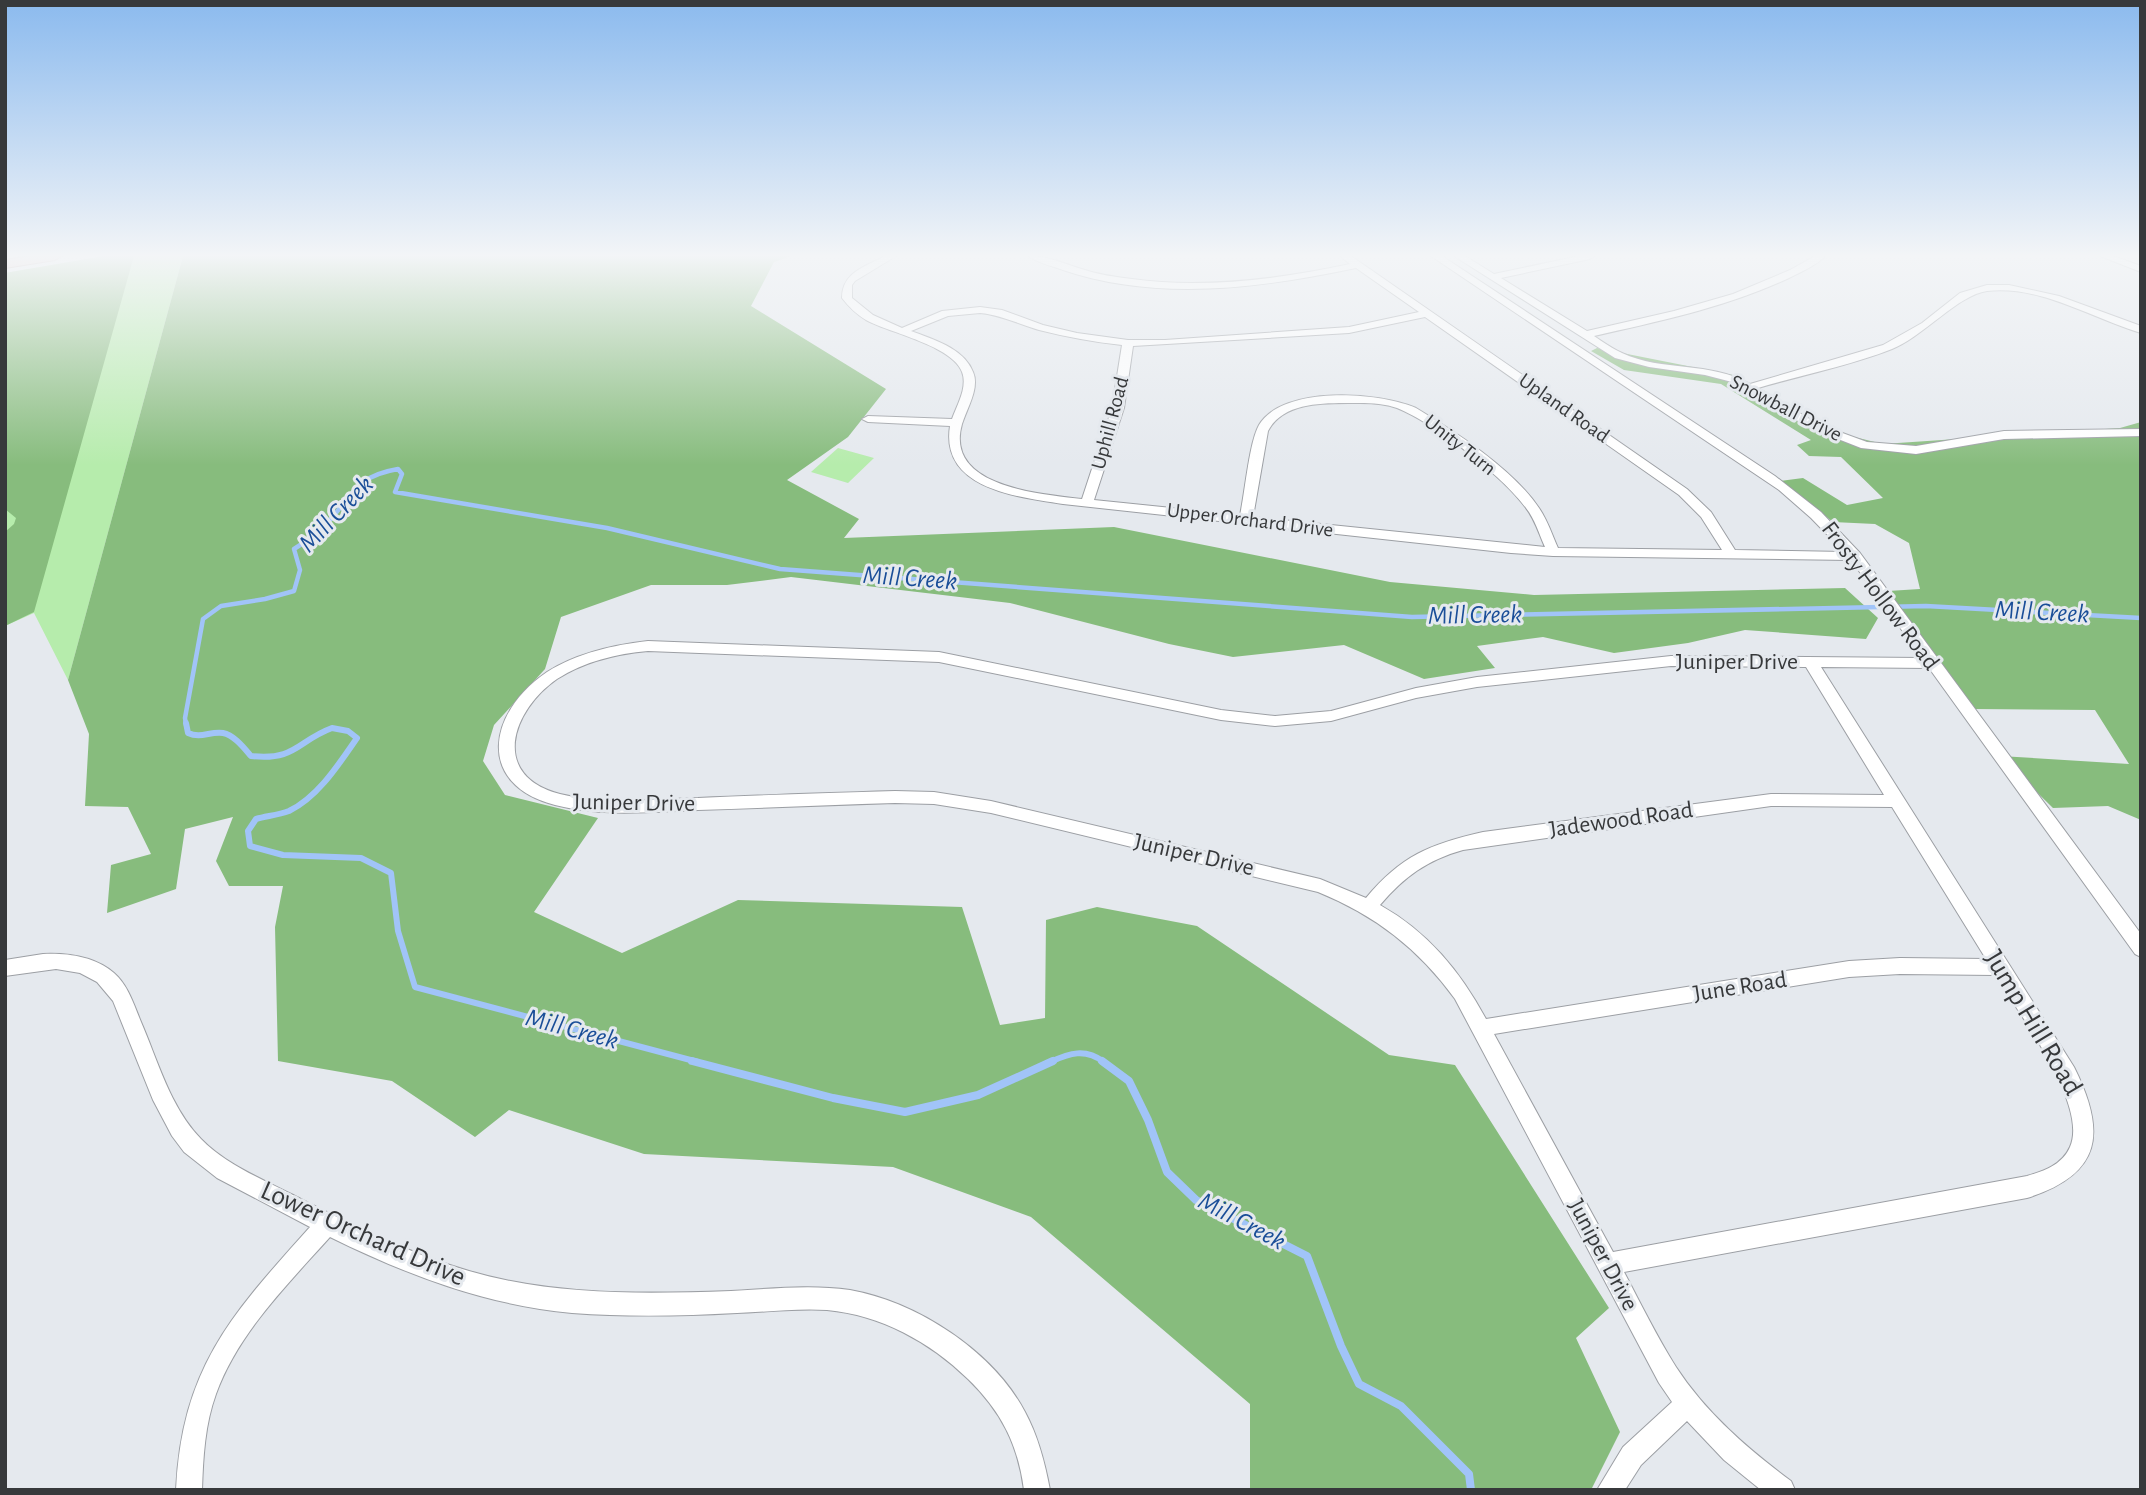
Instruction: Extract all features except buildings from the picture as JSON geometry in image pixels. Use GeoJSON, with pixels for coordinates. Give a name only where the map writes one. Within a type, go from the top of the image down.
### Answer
{"type":"FeatureCollection","features":[{"type":"Feature","properties":{"kind":"street","name":"Upper Orchard Drive"},"geometry":{"type":"LineString","coordinates":[[891,326],[950,352],[965,365],[970,382],[952,443],[967,469],[979,478],[1003,488],[1024,493],[1246,520],[1553,552],[1856,556]]}},
{"type":"Feature","properties":{"kind":"street"},"geometry":{"type":"LineString","coordinates":[[903,331],[916,326]]}},
{"type":"Feature","properties":{"kind":"street"},"geometry":{"type":"LineString","coordinates":[[1041,326],[1070,335],[1129,343],[1165,343],[1349,330],[1369,326]]}},
{"type":"Feature","properties":{"kind":"street","name":"Upland Road"},"geometry":{"type":"LineString","coordinates":[[1446,326],[1683,492],[1706,515],[1731,554]]}},
{"type":"Feature","properties":{"kind":"street","name":"Frosty Hollow Road"},"geometry":{"type":"LineString","coordinates":[[1540,326],[1792,494],[1832,527],[1856,556],[1931,663],[2141,949]]}},
{"type":"Feature","properties":{"kind":"street","name":"Snowball Drive"},"geometry":{"type":"LineString","coordinates":[[1570,326],[1619,356],[1726,376],[1830,434],[1885,449],[1916,450],[1963,440],[2029,433],[2141,432]]}},
{"type":"Feature","properties":{"kind":"street"},"geometry":{"type":"LineString","coordinates":[[1585,335],[1622,326]]}},
{"type":"Feature","properties":{"kind":"street"},"geometry":{"type":"LineString","coordinates":[[1750,387],[1887,347],[1923,326]]}},
{"type":"Feature","properties":{"kind":"street","name":"Uphill Road"},"geometry":{"type":"LineString","coordinates":[[1087,501],[1118,408],[1129,343]]}},
{"type":"Feature","properties":{"kind":"street","name":"Unity Turn"},"geometry":{"type":"LineString","coordinates":[[1246,520],[1262,431],[1268,419],[1284,408],[1299,404],[1343,399],[1370,400],[1402,406],[1427,418],[1516,489],[1538,517],[1553,552]]}},
{"type":"Feature","properties":{"kind":"street"},"geometry":{"type":"LineString","coordinates":[[868,419],[956,423]]}},
{"type":"Feature","properties":{"kind":"street","name":"Juniper Drive"},"geometry":{"type":"LineString","coordinates":[[1782,1490],[1750,1467],[1700,1421],[1688,1405],[1667,1375],[1462,993],[1431,953],[1409,933],[1369,906],[1298,881],[957,800],[895,797],[607,807],[572,805],[548,798],[519,781],[506,760],[506,742],[510,723],[518,711],[529,696],[551,676],[585,659],[648,646],[939,657],[1221,715],[1275,721],[1331,716],[1416,693],[1477,682],[1630,664],[1931,663]]}},
{"type":"Feature","properties":{"kind":"street","name":"Jump Hill Road"},"geometry":{"type":"LineString","coordinates":[[1608,1264],[2027,1187],[2053,1178],[2069,1166],[2081,1145],[2085,1126],[2084,1112],[2067,1073],[1810,662]]}},
{"type":"Feature","properties":{"kind":"street","name":"Jadewood Road"},"geometry":{"type":"LineString","coordinates":[[1369,906],[1396,874],[1413,861],[1444,847],[1483,839],[1744,803],[1811,800],[1897,801]]}},
{"type":"Feature","properties":{"kind":"street","name":"Lower Orchard Drive"},"geometry":{"type":"LineString","coordinates":[[5,968],[42,962],[72,963],[104,976],[120,995],[170,1113],[181,1132],[203,1156],[223,1170],[327,1224],[396,1256],[476,1285],[533,1296],[600,1303],[828,1299],[873,1307],[905,1319],[980,1374],[1005,1401],[1020,1427],[1034,1464],[1037,1490]]}},
{"type":"Feature","properties":{"kind":"street","name":"June Road"},"geometry":{"type":"LineString","coordinates":[[1480,1028],[1849,969],[1900,966],[2000,967]]}},
{"type":"Feature","properties":{"kind":"street"},"geometry":{"type":"LineString","coordinates":[[189,1490],[197,1419],[218,1362],[268,1292],[327,1224]]}},
{"type":"Feature","properties":{"kind":"street"},"geometry":{"type":"LineString","coordinates":[[1610,1490],[1632,1456],[1688,1405]]}},
{"type":"Feature","properties":{"kind":"green space"},"geometry":{"type":"Polygon","coordinates":[[[5,326],[164,326],[68,680],[34,613],[5,626],[5,326]]]}},
{"type":"Feature","properties":{"kind":"green space"},"geometry":{"type":"Polygon","coordinates":[[[5,326],[114,326],[34,612],[5,626],[5,532],[14,524],[16,518],[5,509],[5,326]]]}},
{"type":"Feature","properties":{"kind":"green space"},"geometry":{"type":"Polygon","coordinates":[[[164,326],[783,326],[886,389],[848,437],[787,480],[859,519],[844,538],[1114,527],[1390,582],[1534,595],[1845,588],[1878,618],[1866,639],[1745,630],[1688,643],[1614,653],[1543,637],[1477,646],[1495,668],[1424,679],[1344,645],[1233,657],[1169,644],[1010,603],[791,577],[727,585],[651,585],[561,617],[545,669],[494,725],[483,761],[505,795],[598,818],[534,912],[622,953],[738,900],[962,907],[1000,1025],[1045,1018],[1046,920],[1097,907],[1197,926],[1389,1055],[1455,1065],[1609,1308],[1576,1338],[1620,1432],[1591,1490],[1250,1490],[1250,1404],[1031,1217],[893,1167],[644,1154],[509,1110],[475,1137],[392,1081],[278,1061],[275,927],[283,886],[229,886],[216,861],[233,817],[185,829],[176,889],[107,913],[111,865],[151,854],[128,807],[85,806],[89,734],[68,680],[164,326]]]}},
{"type":"Feature","properties":{"kind":"green space"},"geometry":{"type":"Polygon","coordinates":[[[1597,348],[1733,375],[1834,432],[1883,444],[2120,428],[2141,422],[2141,820],[2108,806],[2053,808],[2000,756],[2129,764],[2095,710],[1974,709],[1888,591],[1920,589],[1909,543],[1875,524],[1833,522],[1780,481],[1803,478],[1847,505],[1883,498],[1841,457],[1809,456],[1797,445],[1811,440],[1721,384],[1624,370],[1591,351],[1597,348]]]}},
{"type":"Feature","properties":{"kind":"green space"},"geometry":{"type":"Polygon","coordinates":[[[838,448],[874,458],[848,483],[811,472],[838,448]]]}},
{"type":"Feature","properties":{"kind":"waterway","name":"Mill Creek"},"geometry":{"type":"LineString","coordinates":[[186,725],[203,619],[221,606],[294,591],[300,570],[294,549],[321,529],[365,481],[398,469],[402,474],[395,492],[607,528],[780,569],[1412,617],[1926,606],[2141,618]]}},
{"type":"Feature","properties":{"kind":"waterway","name":"Mill Creek"},"geometry":{"type":"LineString","coordinates":[[186,723],[188,733],[193,735],[218,733],[231,736],[251,756],[266,757],[287,753],[332,728],[348,731],[357,738],[327,779],[300,805],[289,811],[256,819],[248,831],[250,846],[283,855],[361,858],[391,873],[398,931],[415,987],[698,1062]]}},
{"type":"Feature","properties":{"kind":"waterway","name":"Mill Creek"},"geometry":{"type":"LineString","coordinates":[[1050,1062],[1077,1053],[1084,1053],[1104,1062]]}},
{"type":"Feature","properties":{"kind":"waterway","name":"Mill Creek"},"geometry":{"type":"LineString","coordinates":[[692,1061],[833,1098],[905,1112],[978,1095],[1053,1061]]}},
{"type":"Feature","properties":{"kind":"waterway","name":"Mill Creek"},"geometry":{"type":"LineString","coordinates":[[1102,1061],[1129,1081],[1148,1120],[1167,1172],[1196,1200],[1307,1256],[1341,1346],[1359,1384],[1401,1406],[1469,1474],[1471,1490]]}}]}
